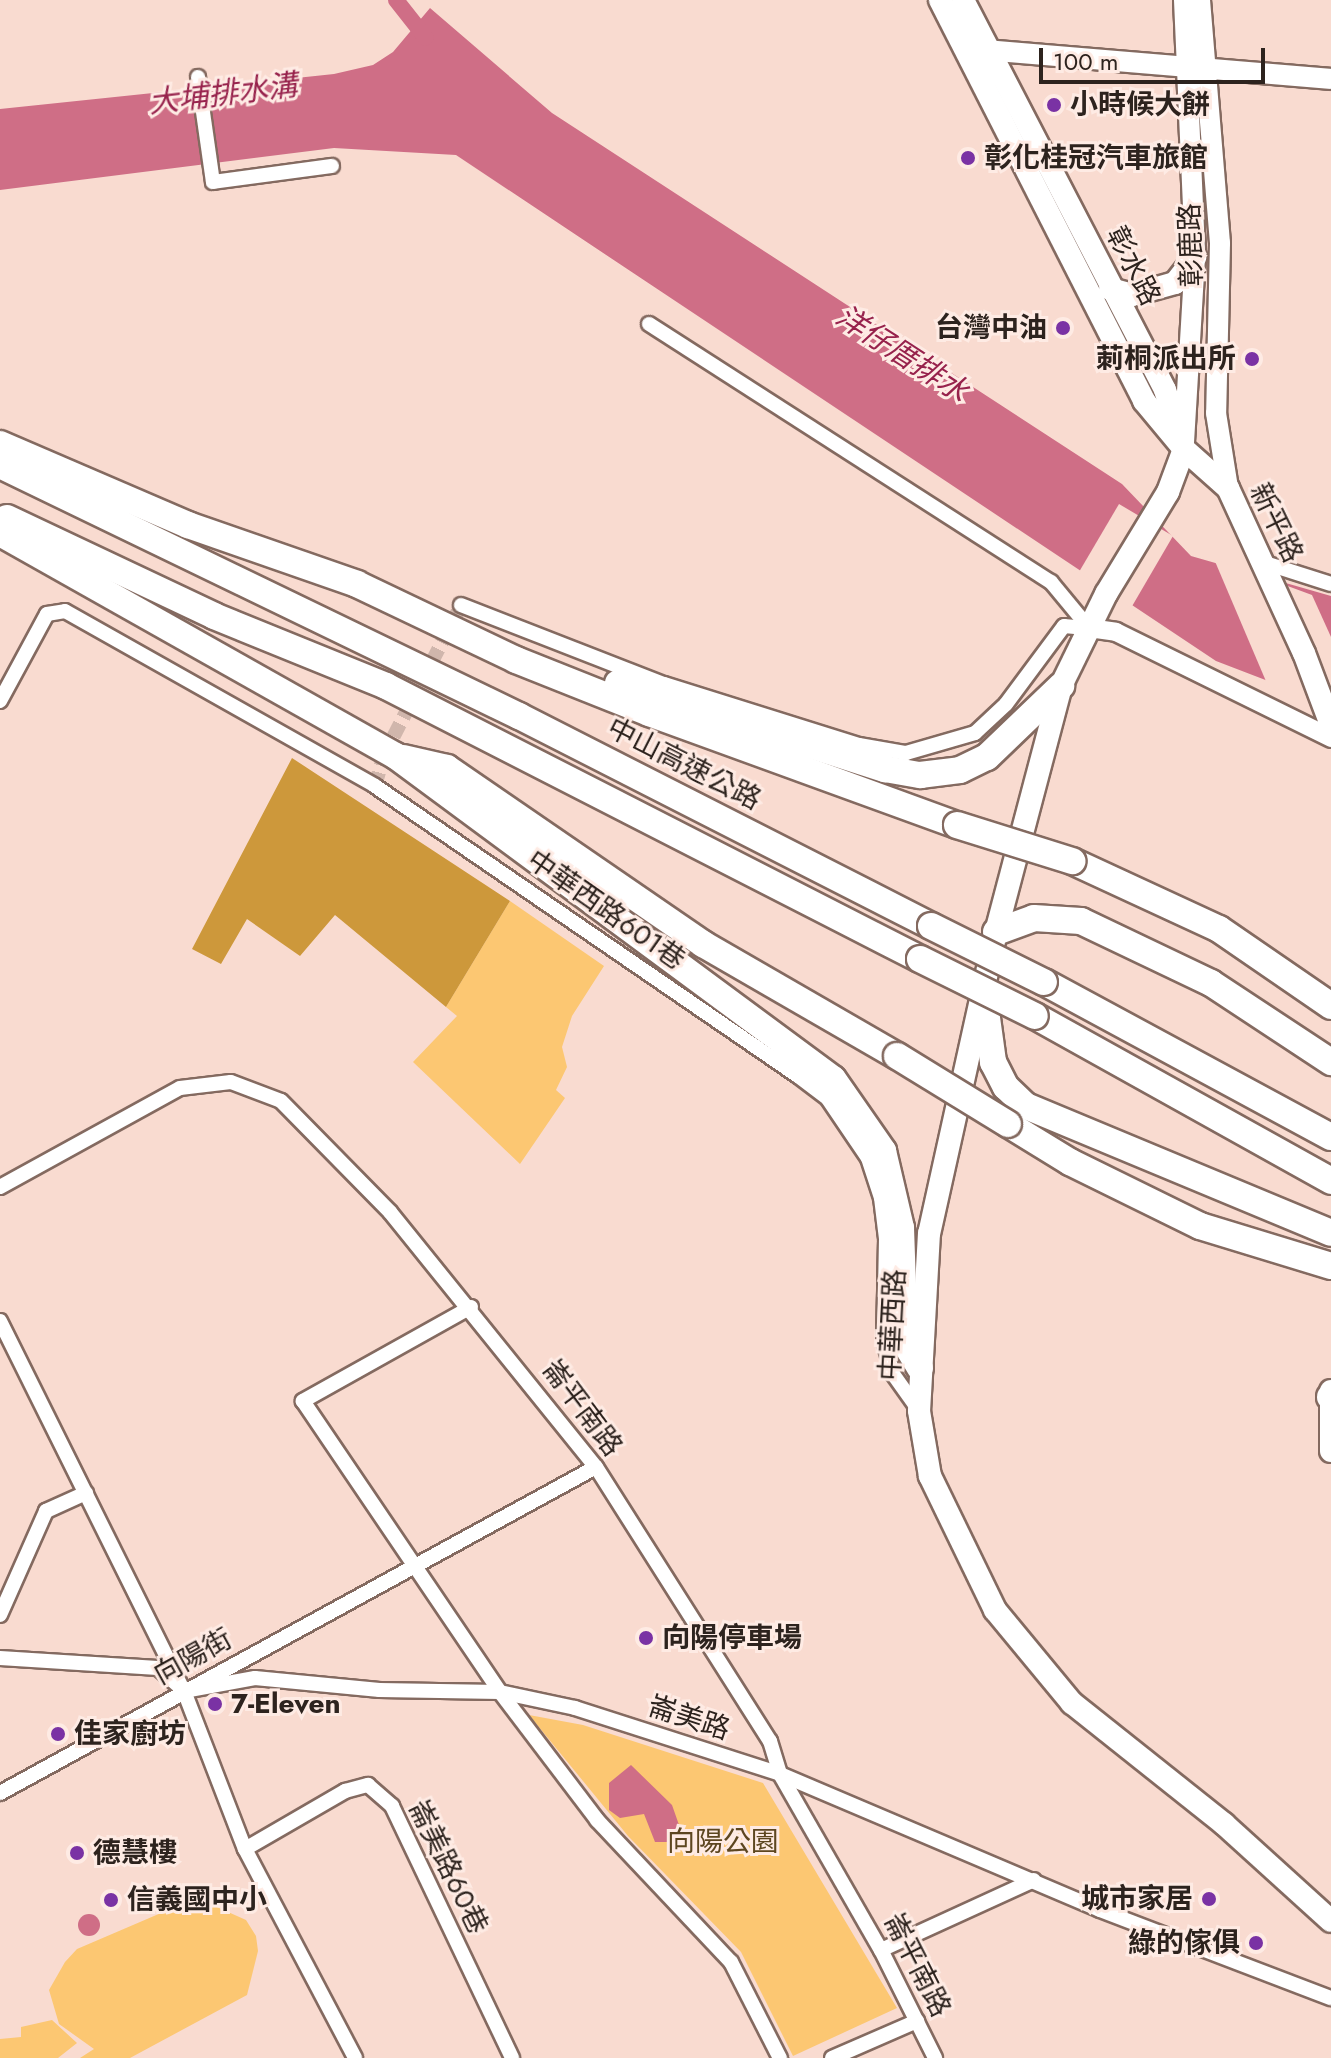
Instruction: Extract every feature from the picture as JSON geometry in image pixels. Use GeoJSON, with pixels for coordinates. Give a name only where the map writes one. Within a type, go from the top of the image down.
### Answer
{"type":"FeatureCollection","features":[{"type":"Feature","properties":{"kind":"highway"},"geometry":{"type":"LineString","coordinates":[[0,444],[188,525],[357,584],[637,690],[885,769],[920,775],[960,770],[987,757],[1061,686]]}},
{"type":"Feature","properties":{"kind":"highway","name":"中山高速公路"},"geometry":{"type":"LineString","coordinates":[[0,465],[519,716],[1044,982],[1331,1137]]}},
{"type":"Feature","properties":{"kind":"highway"},"geometry":{"type":"LineString","coordinates":[[0,515],[214,616],[386,686],[1035,1016],[1331,1181]]}},
{"type":"Feature","properties":{"kind":"highway"},"geometry":{"type":"LineString","coordinates":[[0,533],[396,756],[833,1079],[883,1151],[901,1228],[905,1343],[920,1368]]}},
{"type":"Feature","properties":{"kind":"highway"},"geometry":{"type":"LineString","coordinates":[[357,584],[516,660],[649,713],[957,825],[1072,861],[1219,929],[1331,1006]]}},
{"type":"Feature","properties":{"kind":"highway"},"geometry":{"type":"LineString","coordinates":[[396,756],[447,768],[703,944],[897,1056],[1070,1162],[1200,1226],[1331,1266]]}},
{"type":"Feature","properties":{"kind":"highway"},"geometry":{"type":"LineString","coordinates":[[996,932],[1034,918],[1081,921],[1211,983],[1331,1062]]}},
{"type":"Feature","properties":{"kind":"highway"},"geometry":{"type":"LineString","coordinates":[[984,996],[993,1062],[1006,1087],[1026,1106],[1326,1230]]}},
{"type":"Feature","properties":{"kind":"main road","name":"彰水路"},"geometry":{"type":"LineString","coordinates":[[940,0],[977,49],[1165,390],[1184,449]]}},
{"type":"Feature","properties":{"kind":"main road","name":"彰水路"},"geometry":{"type":"LineString","coordinates":[[963,0],[977,49],[1144,401],[1184,449]]}},
{"type":"Feature","properties":{"kind":"main road","name":"彰鹿路"},"geometry":{"type":"LineString","coordinates":[[1184,0],[1198,70],[1220,243],[1216,413],[1228,488]]}},
{"type":"Feature","properties":{"kind":"main road","name":"彰鹿路"},"geometry":{"type":"LineString","coordinates":[[1184,449],[1195,257],[1200,0]]}},
{"type":"Feature","properties":{"kind":"main road"},"geometry":{"type":"LineString","coordinates":[[977,49],[1331,79]]}},
{"type":"Feature","properties":{"kind":"main road"},"geometry":{"type":"LineString","coordinates":[[1110,289],[1132,295],[1175,283],[1195,257]]}},
{"type":"Feature","properties":{"kind":"main road","name":"新平路"},"geometry":{"type":"LineString","coordinates":[[1184,449],[1228,488],[1331,725]]}},
{"type":"Feature","properties":{"kind":"main road","name":"中華西路"},"geometry":{"type":"LineString","coordinates":[[1184,449],[1164,499],[1106,594],[1061,686],[996,932],[929,1233],[919,1411],[930,1476],[995,1610],[1072,1703],[1224,1824],[1331,1921]]}},
{"type":"Feature","properties":{"kind":"main road"},"geometry":{"type":"LineString","coordinates":[[1331,1395],[1331,1451]]}},
{"type":"Feature","properties":{"kind":"street"},"geometry":{"type":"LineString","coordinates":[[199,81],[213,182],[332,166]]}},
{"type":"Feature","properties":{"kind":"street"},"geometry":{"type":"LineString","coordinates":[[649,324],[1051,582],[1089,628]]}},
{"type":"Feature","properties":{"kind":"street"},"geometry":{"type":"LineString","coordinates":[[1262,562],[1331,584]]}},
{"type":"Feature","properties":{"kind":"street"},"geometry":{"type":"LineString","coordinates":[[461,605],[664,684],[859,745],[906,753],[975,733],[1006,704],[1064,626],[1116,632],[1331,738]]}},
{"type":"Feature","properties":{"kind":"street","name":"中華西路601巷"},"geometry":{"type":"LineString","coordinates":[[0,701],[47,614],[55,609],[364,779],[579,922],[828,1099],[868,1158],[881,1198],[884,1341],[893,1374],[919,1411]]}},
{"type":"Feature","properties":{"kind":"street","name":"崙平南路"},"geometry":{"type":"LineString","coordinates":[[0,1187],[180,1088],[205,1081],[255,1088],[281,1101],[379,1201],[471,1307],[596,1467],[770,1741],[780,1774],[881,1950],[935,2058]]}},
{"type":"Feature","properties":{"kind":"street"},"geometry":{"type":"LineString","coordinates":[[471,1307],[303,1401],[411,1565],[500,1692],[597,1820],[731,1962],[780,2058]]}},
{"type":"Feature","properties":{"kind":"street"},"geometry":{"type":"LineString","coordinates":[[0,1321],[184,1691],[245,1849],[355,2058]]}},
{"type":"Feature","properties":{"kind":"street","name":"向陽街"},"geometry":{"type":"LineString","coordinates":[[0,1793],[411,1565],[596,1467]]}},
{"type":"Feature","properties":{"kind":"street"},"geometry":{"type":"LineString","coordinates":[[0,1615],[46,1511],[86,1493]]}},
{"type":"Feature","properties":{"kind":"street"},"geometry":{"type":"LineString","coordinates":[[0,1658],[158,1668],[184,1691]]}},
{"type":"Feature","properties":{"kind":"street","name":"崙美路"},"geometry":{"type":"LineString","coordinates":[[184,1691],[255,1678],[379,1690],[500,1692],[575,1708],[780,1774],[1266,1977],[1331,1998]]}},
{"type":"Feature","properties":{"kind":"street","name":"崙美路60巷"},"geometry":{"type":"LineString","coordinates":[[245,1849],[345,1791],[368,1785],[392,1806],[512,2058]]}},
{"type":"Feature","properties":{"kind":"street"},"geometry":{"type":"LineString","coordinates":[[881,1950],[1034,1880]]}},
{"type":"Feature","properties":{"kind":"street"},"geometry":{"type":"LineString","coordinates":[[832,2058],[917,2021]]}},
{"type":"Feature","properties":{"kind":"green space"},"geometry":{"type":"Polygon","coordinates":[[[510,901],[604,966],[572,1016],[562,1047],[567,1067],[556,1090],[565,1098],[520,1164],[413,1062],[457,1016],[446,1007],[510,901]]]}},
{"type":"Feature","properties":{"kind":"green space","name":"向陽公園"},"geometry":{"type":"Polygon","coordinates":[[[529,1715],[583,1725],[763,1783],[897,2008],[793,2056],[741,1952],[628,1836],[529,1715]]]}},
{"type":"Feature","properties":{"kind":"green space"},"geometry":{"type":"Polygon","coordinates":[[[208,1903],[246,1920],[256,1936],[258,1951],[247,1995],[130,2058],[80,2058],[94,2049],[59,2024],[49,1990],[65,1962],[77,1949],[182,1904],[208,1903]]]}},
{"type":"Feature","properties":{"kind":"green space"},"geometry":{"type":"Polygon","coordinates":[[[52,2020],[77,2043],[58,2058],[0,2058],[0,2039],[21,2037],[21,2027],[52,2020]]]}},
{"type":"Feature","properties":{"kind":"shaded area"},"geometry":{"type":"Polygon","coordinates":[[[292,758],[510,901],[446,1007],[335,915],[300,956],[247,919],[221,964],[192,949],[292,758]]]}},
{"type":"Feature","properties":{"kind":"water"},"geometry":{"type":"Polygon","coordinates":[[[430,8],[552,113],[1122,484],[1191,556],[1331,596],[1331,705],[1216,661],[456,155],[334,148],[0,190],[0,109],[334,74],[373,65],[393,52],[430,8]]]}},
{"type":"Feature","properties":{"kind":"water"},"geometry":{"type":"Polygon","coordinates":[[[631,1765],[672,1805],[685,1842],[655,1842],[644,1814],[620,1818],[609,1810],[609,1783],[631,1765]]]}},
{"type":"Feature","properties":{"kind":"water"},"geometry":{"type":"Polygon","coordinates":[[[85,1914],[93,1914],[100,1925],[93,1936],[85,1936],[78,1929],[78,1921],[85,1914]]]}},
{"type":"Feature","properties":{"kind":"pier"},"geometry":{"type":"Polygon","coordinates":[[[1119,504],[1173,536],[1131,608],[1079,572],[1119,504]]]}},
{"type":"Feature","properties":{"kind":"pier"},"geometry":{"type":"Polygon","coordinates":[[[1214,559],[1312,595],[1331,637],[1331,709],[1268,686],[1214,559]]]}},
{"type":"Feature","properties":{"kind":"waterway"},"geometry":{"type":"LineString","coordinates":[[396,0],[426,38]]}},
{"type":"Feature","properties":{"kind":"tunnel"},"geometry":{"type":"LineString","coordinates":[[375,786],[384,755],[461,605]]}},
{"type":"Feature","properties":{"kind":"place","name":"小時候大餅"},"geometry":{"type":"Point","coordinates":[1054,105]}},
{"type":"Feature","properties":{"kind":"place","name":"彰化桂冠汽車旅館"},"geometry":{"type":"Point","coordinates":[968,158]}},
{"type":"Feature","properties":{"kind":"place","name":"台灣中油"},"geometry":{"type":"Point","coordinates":[1063,328]}},
{"type":"Feature","properties":{"kind":"place","name":"莿桐派出所"},"geometry":{"type":"Point","coordinates":[1252,359]}},
{"type":"Feature","properties":{"kind":"place","name":"向陽停車場"},"geometry":{"type":"Point","coordinates":[646,1638]}},
{"type":"Feature","properties":{"kind":"place","name":"7-Eleven"},"geometry":{"type":"Point","coordinates":[215,1704]}},
{"type":"Feature","properties":{"kind":"place","name":"佳家廚坊"},"geometry":{"type":"Point","coordinates":[58,1734]}},
{"type":"Feature","properties":{"kind":"place","name":"德慧樓"},"geometry":{"type":"Point","coordinates":[77,1853]}},
{"type":"Feature","properties":{"kind":"place","name":"城市家居"},"geometry":{"type":"Point","coordinates":[1209,1899]}},
{"type":"Feature","properties":{"kind":"place","name":"信義國中小"},"geometry":{"type":"Point","coordinates":[111,1900]}},
{"type":"Feature","properties":{"kind":"place","name":"綠的傢俱"},"geometry":{"type":"Point","coordinates":[1256,1943]}},
{"type":"Feature","properties":{"kind":"water label","name":"大埔排水溝"},"geometry":{"type":"Point","coordinates":[223,94]}},
{"type":"Feature","properties":{"kind":"water label","name":"洋仔厝排水"},"geometry":{"type":"Point","coordinates":[902,354]}}]}
